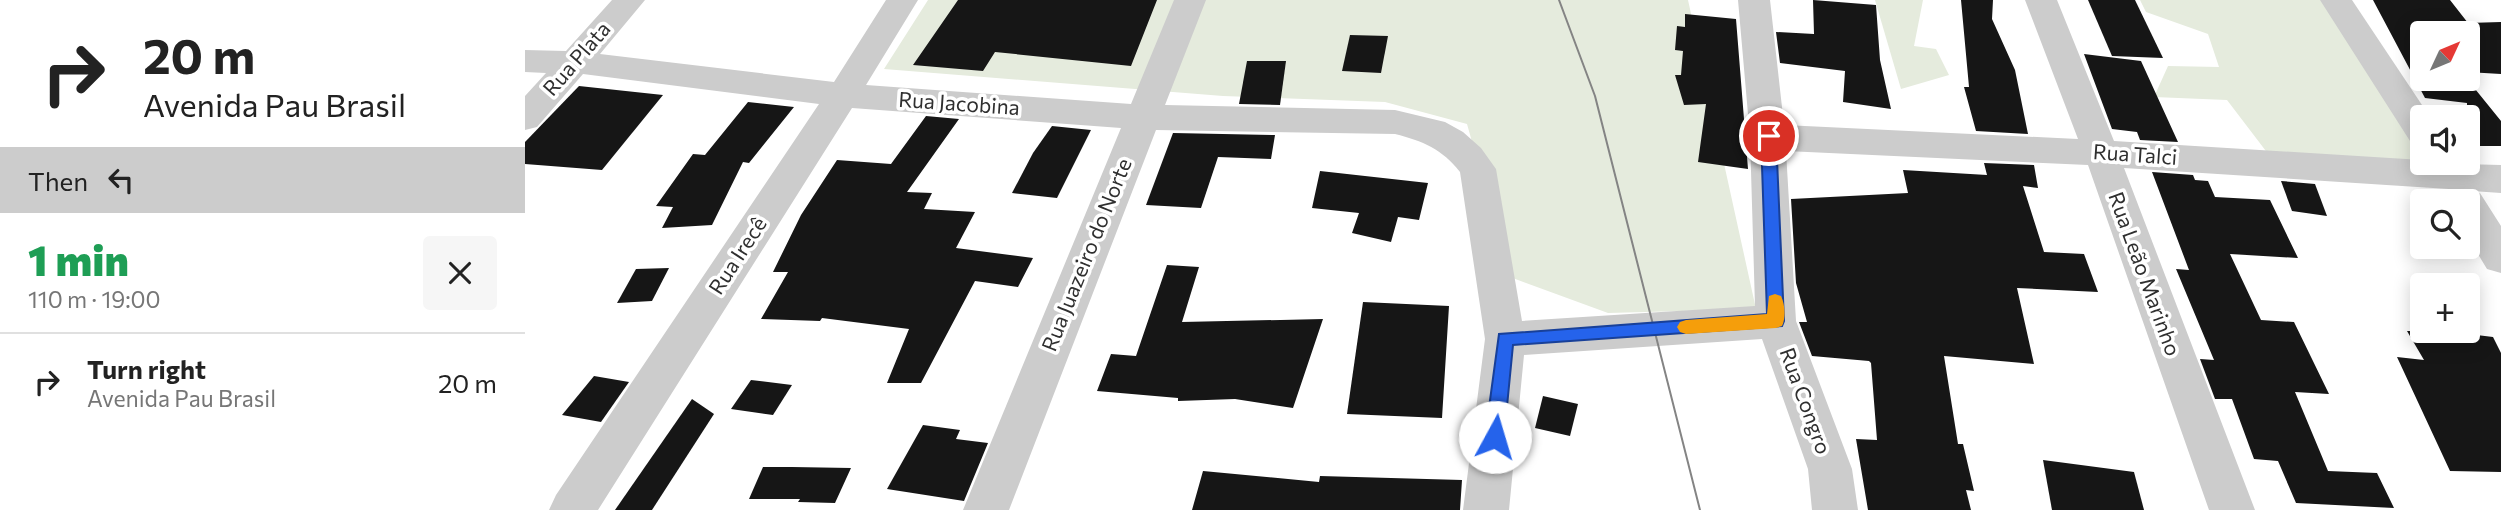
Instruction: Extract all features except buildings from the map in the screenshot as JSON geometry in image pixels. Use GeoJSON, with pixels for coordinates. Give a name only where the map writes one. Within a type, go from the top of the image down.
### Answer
{"type":"FeatureCollection","features":[{"type":"Feature","properties":{"kind":"street","name":"Rua Plata"},"geometry":{"type":"LineString","coordinates":[[525,118],[629,0]]}},
{"type":"Feature","properties":{"kind":"street","name":"Rua Irecê"},"geometry":{"type":"LineString","coordinates":[[572,510],[902,0]]}},
{"type":"Feature","properties":{"kind":"street","name":"Rua Juazeiro do Norte"},"geometry":{"type":"LineString","coordinates":[[986,510],[1190,0]]}},
{"type":"Feature","properties":{"kind":"street","name":"Rua Congro"},"geometry":{"type":"LineString","coordinates":[[1754,0],[1769,136],[1776,321],[1830,469],[1835,510]]}},
{"type":"Feature","properties":{"kind":"street","name":"Rua Leão Marinho"},"geometry":{"type":"LineString","coordinates":[[2041,0],[2101,153],[2232,510]]}},
{"type":"Feature","properties":{"kind":"street"},"geometry":{"type":"LineString","coordinates":[[2336,0],[2410,114]]}},
{"type":"Feature","properties":{"kind":"street","name":"Rua Jacobina"},"geometry":{"type":"LineString","coordinates":[[525,61],[576,62],[843,95],[1142,117],[1395,122],[1433,130],[1461,146],[1478,169],[1505,339],[1486,510]]}},
{"type":"Feature","properties":{"kind":"street","name":"Rua Talci"},"geometry":{"type":"LineString","coordinates":[[1769,136],[2101,153],[2457,186],[2501,179]]}},
{"type":"Feature","properties":{"kind":"street"},"geometry":{"type":"LineString","coordinates":[[2457,186],[2501,258]]}},
{"type":"Feature","properties":{"kind":"street"},"geometry":{"type":"LineString","coordinates":[[1505,339],[1776,321]]}},
{"type":"Feature","properties":{"kind":"shaded area"},"geometry":{"type":"Polygon","coordinates":[[[928,0],[1688,0],[1756,309],[1608,313],[1510,277],[1467,124],[1385,102],[1223,96],[884,69],[928,0]]]}},
{"type":"Feature","properties":{"kind":"shaded area"},"geometry":{"type":"Polygon","coordinates":[[[1875,0],[1923,0],[1914,46],[1936,49],[1949,75],[1901,89],[1875,0]]]}},
{"type":"Feature","properties":{"kind":"shaded area"},"geometry":{"type":"Polygon","coordinates":[[[2140,0],[2325,0],[2410,131],[2410,162],[2272,159],[2227,100],[2154,97],[2168,66],[2219,67],[2208,34],[2146,12],[2140,0]]]}},
{"type":"Feature","properties":{"kind":"tram line"},"geometry":{"type":"LineString","coordinates":[[1559,0],[1595,96],[1700,510]]}},
{"type":"Feature","properties":{"kind":"slow traffic"},"geometry":{"type":"LineString","coordinates":[[1686,327],[1776,321],[1775,300]]}},
{"type":"Feature","properties":{"kind":"route"},"geometry":{"type":"LineString","coordinates":[[1495,437],[1505,339],[1776,321],[1769,136]]}}]}
